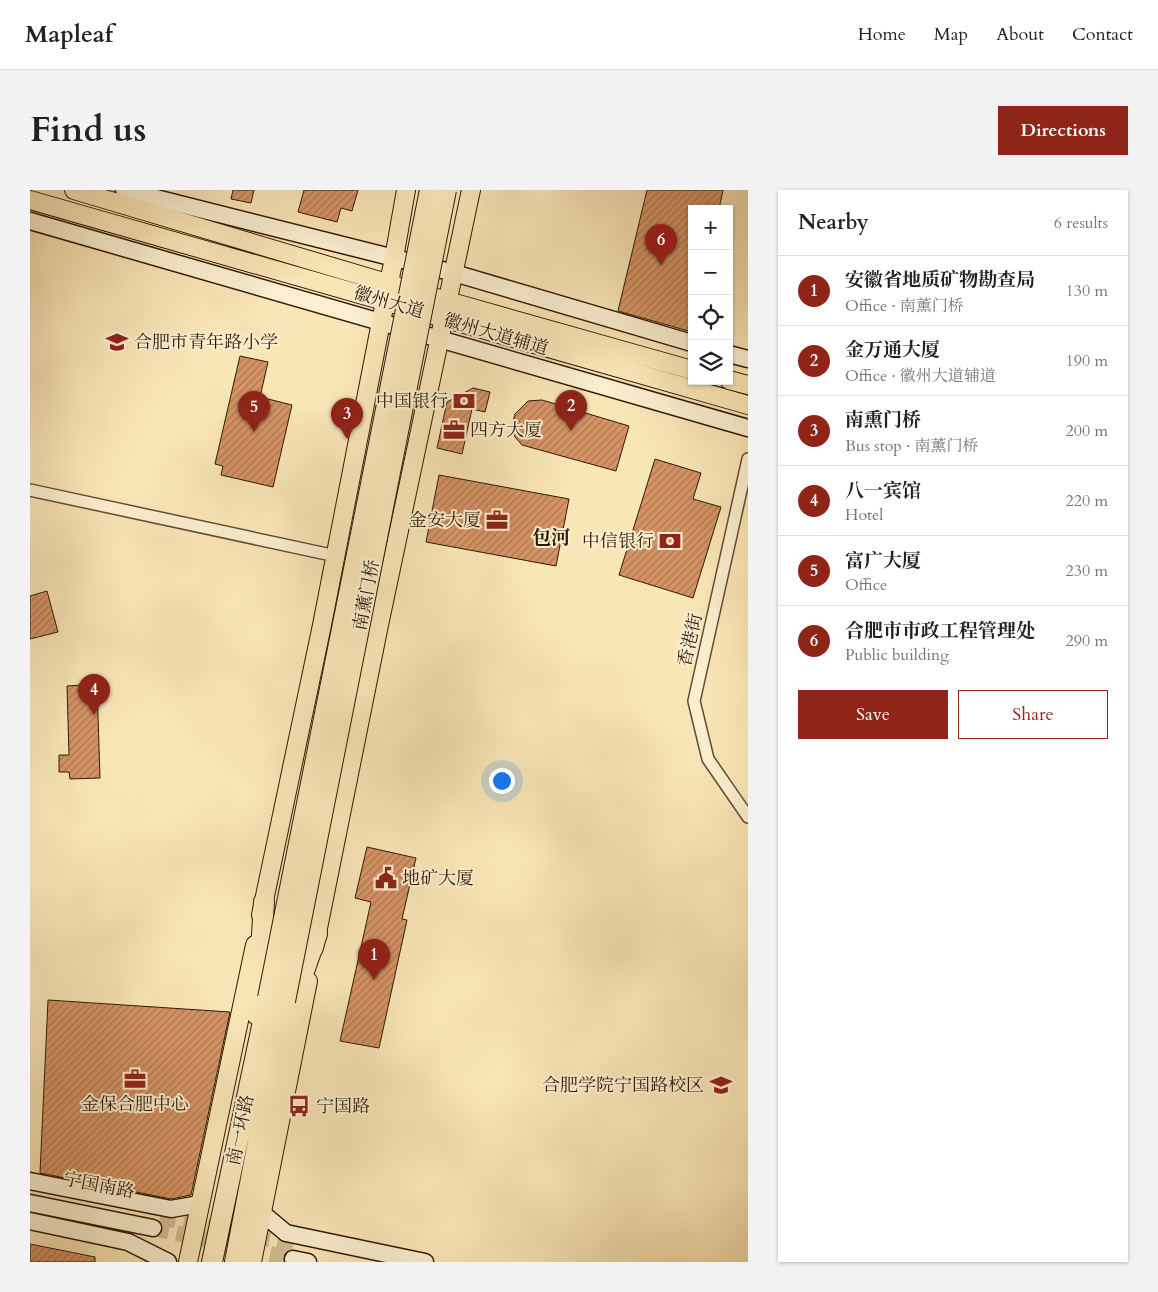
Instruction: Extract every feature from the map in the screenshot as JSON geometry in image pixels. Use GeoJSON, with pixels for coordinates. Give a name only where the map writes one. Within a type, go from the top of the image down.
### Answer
{"type":"FeatureCollection","features":[{"type":"Feature","properties":{"kind":"highway","name":"南薰门桥"},"geometry":{"type":"LineString","coordinates":[[277,999],[430,190]]}},
{"type":"Feature","properties":{"kind":"highway","name":"南薰门桥"},"geometry":{"type":"LineString","coordinates":[[277,999],[446,190]]}},
{"type":"Feature","properties":{"kind":"highway"},"geometry":{"type":"LineString","coordinates":[[254,1068],[264,902]]}},
{"type":"Feature","properties":{"kind":"highway"},"geometry":{"type":"LineString","coordinates":[[274,1056],[317,934]]}},
{"type":"Feature","properties":{"kind":"highway","name":"南一环路"},"geometry":{"type":"LineString","coordinates":[[235,1262],[274,1056],[277,999]]}},
{"type":"Feature","properties":{"kind":"highway","name":"南一环路"},"geometry":{"type":"LineString","coordinates":[[212,1262],[254,1068],[277,999]]}},
{"type":"Feature","properties":{"kind":"main road","name":"徽州大道"},"geometry":{"type":"LineString","coordinates":[[74,190],[389,284],[688,369]]}},
{"type":"Feature","properties":{"kind":"main road"},"geometry":{"type":"LineString","coordinates":[[188,1262],[336,556],[406,190]]}},
{"type":"Feature","properties":{"kind":"main road"},"geometry":{"type":"LineString","coordinates":[[252,1262],[380,616],[471,190]]}},
{"type":"Feature","properties":{"kind":"main road","name":"徽州大道"},"geometry":{"type":"LineString","coordinates":[[30,200],[748,405]]}},
{"type":"Feature","properties":{"kind":"main road"},"geometry":{"type":"LineString","coordinates":[[733,381],[748,385]]}},
{"type":"Feature","properties":{"kind":"street"},"geometry":{"type":"LineString","coordinates":[[124,190],[454,273],[688,342]]}},
{"type":"Feature","properties":{"kind":"street","name":"徽州大道辅道"},"geometry":{"type":"LineString","coordinates":[[30,221],[748,428]]}},
{"type":"Feature","properties":{"kind":"street"},"geometry":{"type":"LineString","coordinates":[[733,355],[748,359]]}},
{"type":"Feature","properties":{"kind":"street","name":"香港街"},"geometry":{"type":"LineString","coordinates":[[748,459],[694,701],[708,759],[748,817]]}},
{"type":"Feature","properties":{"kind":"street"},"geometry":{"type":"LineString","coordinates":[[30,490],[336,556]]}},
{"type":"Feature","properties":{"kind":"street"},"geometry":{"type":"LineString","coordinates":[[30,1181],[171,1209],[200,1204]]}},
{"type":"Feature","properties":{"kind":"street","name":"宁国南路"},"geometry":{"type":"LineString","coordinates":[[30,1192],[157,1223],[30,1203]]}},
{"type":"Feature","properties":{"kind":"street"},"geometry":{"type":"LineString","coordinates":[[262,1213],[286,1233],[425,1262]]}},
{"type":"Feature","properties":{"kind":"street"},"geometry":{"type":"LineString","coordinates":[[30,1221],[128,1242],[168,1262]]}},
{"type":"Feature","properties":{"kind":"street"},"geometry":{"type":"LineString","coordinates":[[299,1255],[375,1262]]}},
{"type":"Feature","properties":{"kind":"building"},"geometry":{"type":"Polygon","coordinates":[[[233,190],[254,190],[251,203],[231,199],[233,190]]]}},
{"type":"Feature","properties":{"kind":"building"},"geometry":{"type":"Polygon","coordinates":[[[304,190],[358,190],[352,211],[341,208],[337,222],[298,212],[304,190]]]}},
{"type":"Feature","properties":{"kind":"building"},"geometry":{"type":"Polygon","coordinates":[[[647,190],[723,190],[720,205],[688,205],[688,331],[618,311],[647,190]]]}},
{"type":"Feature","properties":{"kind":"building"},"geometry":{"type":"Polygon","coordinates":[[[240,356],[268,362],[260,397],[292,405],[273,487],[221,475],[223,466],[215,464],[240,356]]]}},
{"type":"Feature","properties":{"kind":"building","name":"四方大厦"},"geometry":{"type":"Polygon","coordinates":[[[473,388],[490,392],[485,412],[472,409],[462,454],[437,448],[447,402],[473,388]]]}},
{"type":"Feature","properties":{"kind":"building"},"geometry":{"type":"Polygon","coordinates":[[[542,400],[629,426],[616,471],[522,445],[515,437],[512,425],[515,414],[528,401],[542,400]]]}},
{"type":"Feature","properties":{"kind":"building","name":"中信银行"},"geometry":{"type":"Polygon","coordinates":[[[655,459],[701,473],[693,499],[721,507],[693,598],[619,575],[655,459]]]}},
{"type":"Feature","properties":{"kind":"building","name":"金安大厦"},"geometry":{"type":"Polygon","coordinates":[[[439,475],[569,499],[556,566],[426,542],[439,475]]]}},
{"type":"Feature","properties":{"kind":"building"},"geometry":{"type":"Polygon","coordinates":[[[47,591],[58,632],[30,639],[30,596],[47,591]]]}},
{"type":"Feature","properties":{"kind":"building"},"geometry":{"type":"Polygon","coordinates":[[[97,684],[100,778],[70,779],[69,772],[59,772],[59,755],[69,755],[67,686],[97,684]]]}},
{"type":"Feature","properties":{"kind":"building"},"geometry":{"type":"Polygon","coordinates":[[[367,847],[416,858],[402,919],[407,920],[379,1048],[340,1041],[371,902],[355,898],[367,847]]]}},
{"type":"Feature","properties":{"kind":"building","name":"金保合肥中心"},"geometry":{"type":"Polygon","coordinates":[[[48,1000],[230,1012],[191,1195],[171,1199],[40,1173],[48,1000]]]}},
{"type":"Feature","properties":{"kind":"building"},"geometry":{"type":"Polygon","coordinates":[[[30,1244],[95,1257],[95,1262],[30,1262],[30,1244]]]}},
{"type":"Feature","properties":{"kind":"tunnel"},"geometry":{"type":"LineString","coordinates":[[160,1217],[295,1245]]}},
{"type":"Feature","properties":{"kind":"tunnel"},"geometry":{"type":"LineString","coordinates":[[153,1228],[293,1259]]}},
{"type":"Feature","properties":{"kind":"place","name":"合肥市市政工程管理处"},"geometry":{"type":"Point","coordinates":[661,265]}},
{"type":"Feature","properties":{"kind":"place","name":"合肥市青年路小学"},"geometry":{"type":"Point","coordinates":[117,342]}},
{"type":"Feature","properties":{"kind":"place","name":"中国银行"},"geometry":{"type":"Point","coordinates":[464,401]}},
{"type":"Feature","properties":{"kind":"place","name":"四方大厦"},"geometry":{"type":"Point","coordinates":[454,430]}},
{"type":"Feature","properties":{"kind":"place","name":"金万通大厦"},"geometry":{"type":"Point","coordinates":[571,431]}},
{"type":"Feature","properties":{"kind":"place","name":"富广大厦"},"geometry":{"type":"Point","coordinates":[254,432]}},
{"type":"Feature","properties":{"kind":"place","name":"南熏门桥"},"geometry":{"type":"Point","coordinates":[347,439]}},
{"type":"Feature","properties":{"kind":"place","name":"金安大厦"},"geometry":{"type":"Point","coordinates":[497,520]}},
{"type":"Feature","properties":{"kind":"place","name":"中信银行"},"geometry":{"type":"Point","coordinates":[670,541]}},
{"type":"Feature","properties":{"kind":"place","name":"八一宾馆"},"geometry":{"type":"Point","coordinates":[94,715]}},
{"type":"Feature","properties":{"kind":"place","name":"地矿大厦"},"geometry":{"type":"Point","coordinates":[386,878]}},
{"type":"Feature","properties":{"kind":"place","name":"安徽省地质矿物勘查局"},"geometry":{"type":"Point","coordinates":[374,980]}},
{"type":"Feature","properties":{"kind":"place","name":"金保合肥中心"},"geometry":{"type":"Point","coordinates":[135,1079]}},
{"type":"Feature","properties":{"kind":"place","name":"合肥学院宁国路校区"},"geometry":{"type":"Point","coordinates":[721,1085]}},
{"type":"Feature","properties":{"kind":"place","name":"宁国路"},"geometry":{"type":"Point","coordinates":[299,1106]}},
{"type":"Feature","properties":{"kind":"district","name":"包河"},"geometry":{"type":"Point","coordinates":[551,537]}}]}
